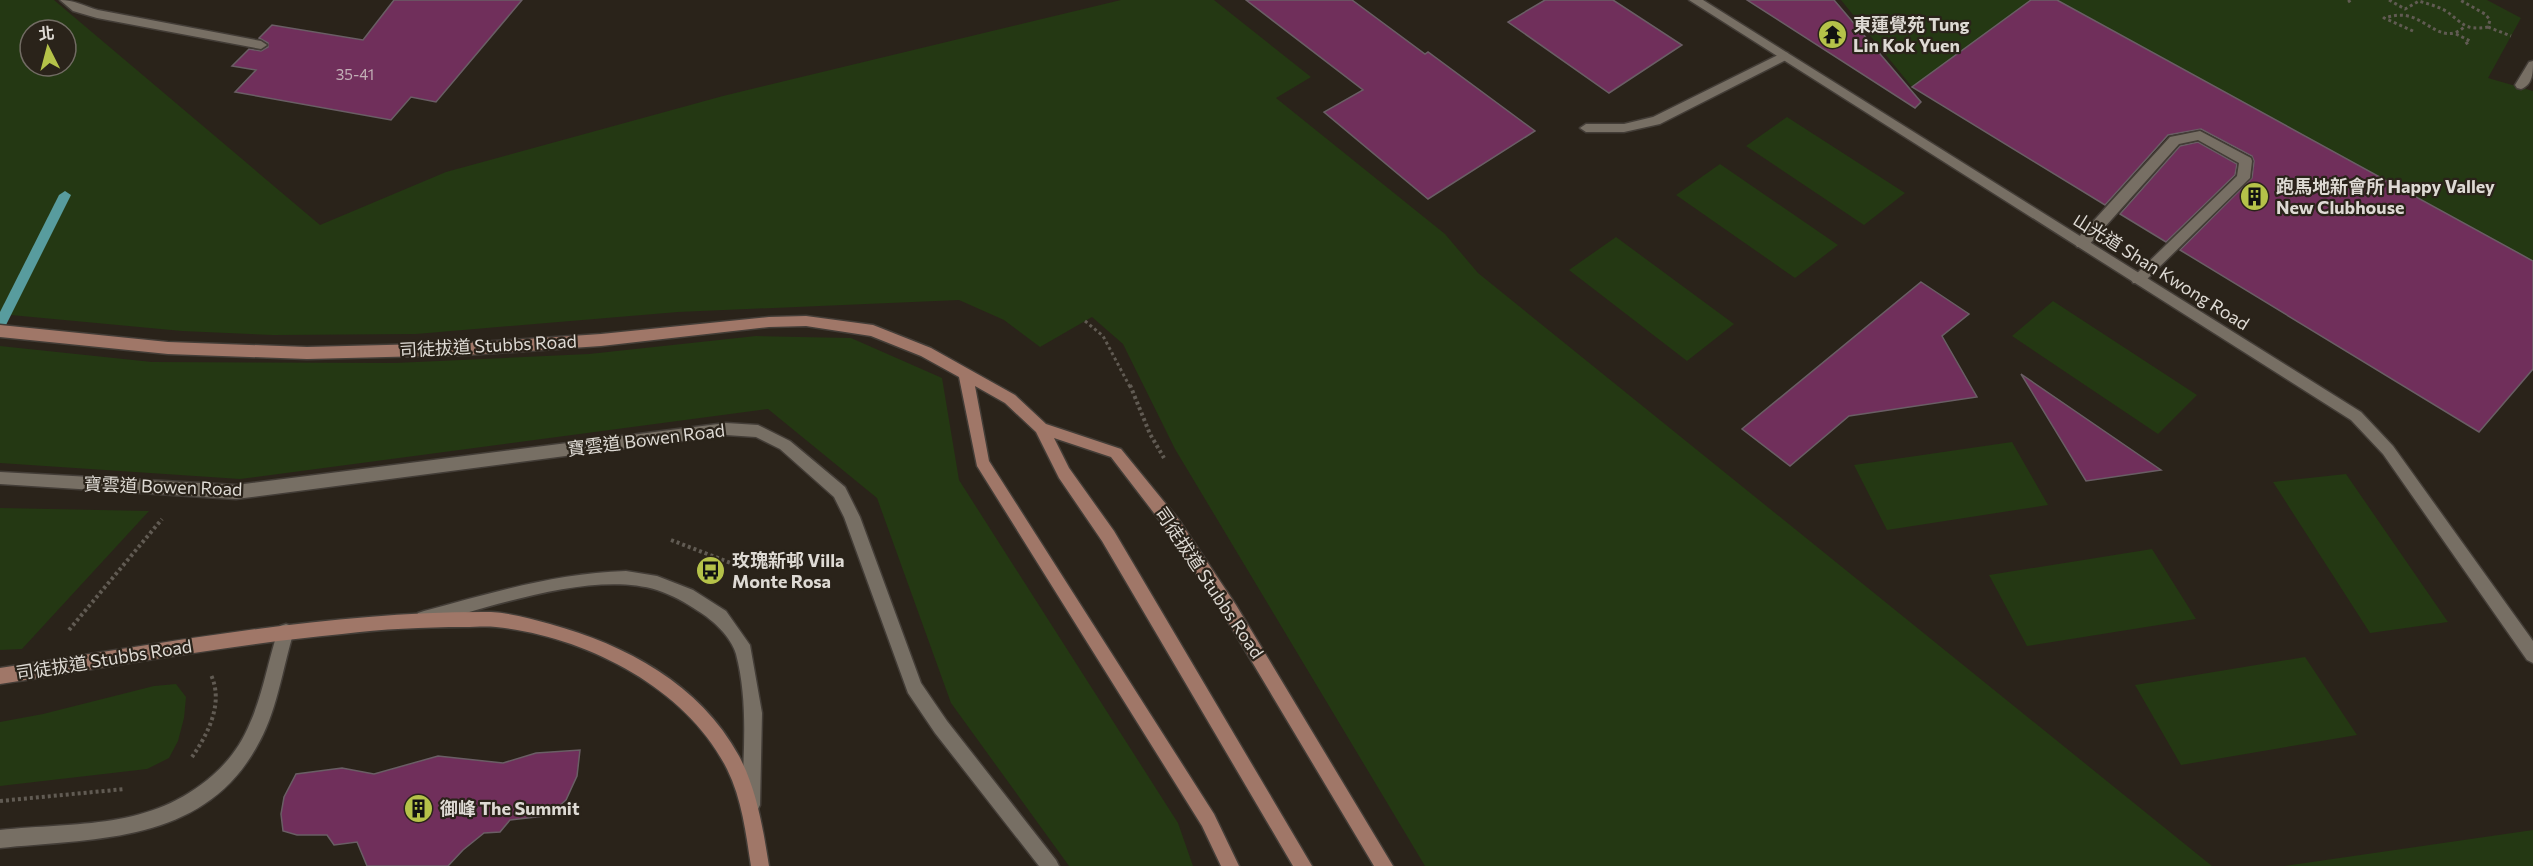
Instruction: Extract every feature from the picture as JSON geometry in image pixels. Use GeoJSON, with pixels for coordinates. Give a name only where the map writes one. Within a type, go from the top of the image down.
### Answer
{"type":"FeatureCollection","features":[{"type":"Feature","properties":{"kind":"main road","name":"司徒拔道 Stubbs Road"},"geometry":{"type":"LineString","coordinates":[[0,331],[236,352],[465,349],[601,340],[769,322],[806,321],[873,331],[926,352],[965,373],[1010,399],[1041,428],[1116,453],[1173,525],[1230,610],[1384,866]]}},
{"type":"Feature","properties":{"kind":"main road"},"geometry":{"type":"LineString","coordinates":[[965,373],[982,462],[1208,820],[1230,866]]}},
{"type":"Feature","properties":{"kind":"main road"},"geometry":{"type":"LineString","coordinates":[[1041,428],[1064,473],[1108,536],[1303,866]]}},
{"type":"Feature","properties":{"kind":"main road","name":"司徒拔道 Stubbs Road"},"geometry":{"type":"LineString","coordinates":[[0,676],[286,632],[418,620],[498,620],[574,637],[621,656],[680,696],[701,715],[733,762],[751,809],[760,866]]}},
{"type":"Feature","properties":{"kind":"street"},"geometry":{"type":"LineString","coordinates":[[66,0],[77,8],[97,14],[261,45]]}},
{"type":"Feature","properties":{"kind":"street","name":"山光道 Shan Kwong Road"},"geometry":{"type":"LineString","coordinates":[[1695,0],[2356,416],[2374,433],[2533,655]]}},
{"type":"Feature","properties":{"kind":"street"},"geometry":{"type":"LineString","coordinates":[[1586,128],[1624,128],[1656,122],[1784,56]]}},
{"type":"Feature","properties":{"kind":"street"},"geometry":{"type":"LineString","coordinates":[[2521,85],[2533,65]]}},
{"type":"Feature","properties":{"kind":"street"},"geometry":{"type":"LineString","coordinates":[[2082,243],[2175,140],[2200,135],[2246,162],[2242,178],[2138,279]]}},
{"type":"Feature","properties":{"kind":"street","name":"寶雲道 Bowen Road"},"geometry":{"type":"LineString","coordinates":[[0,478],[236,492],[726,429],[758,430],[785,446],[840,492],[852,517],[914,687],[941,727],[1050,866]]}},
{"type":"Feature","properties":{"kind":"street"},"geometry":{"type":"LineString","coordinates":[[418,620],[537,588],[594,579],[626,578],[657,583],[687,595],[720,616],[744,650],[753,713],[751,809]]}},
{"type":"Feature","properties":{"kind":"street"},"geometry":{"type":"LineString","coordinates":[[0,839],[134,825],[163,816],[190,802],[216,784],[249,744],[258,724],[286,632]]}},
{"type":"Feature","properties":{"kind":"path"},"geometry":{"type":"LineString","coordinates":[[2389,0],[2405,9]]}},
{"type":"Feature","properties":{"kind":"path"},"geometry":{"type":"LineString","coordinates":[[2460,0],[2485,14],[2490,20],[2488,27]]}},
{"type":"Feature","properties":{"kind":"path"},"geometry":{"type":"LineString","coordinates":[[2405,9],[2419,1],[2438,7],[2464,27],[2478,29],[2488,27],[2511,36]]}},
{"type":"Feature","properties":{"kind":"path"},"geometry":{"type":"LineString","coordinates":[[2411,10],[2391,11],[2384,18],[2413,31]]}},
{"type":"Feature","properties":{"kind":"path"},"geometry":{"type":"LineString","coordinates":[[2430,19],[2440,31],[2461,32],[2464,27]]}},
{"type":"Feature","properties":{"kind":"path"},"geometry":{"type":"LineString","coordinates":[[2455,33],[2470,41],[2464,45]]}},
{"type":"Feature","properties":{"kind":"path"},"geometry":{"type":"LineString","coordinates":[[77,632],[66,634],[186,490]]}},
{"type":"Feature","properties":{"kind":"path"},"geometry":{"type":"LineString","coordinates":[[671,540],[736,565]]}},
{"type":"Feature","properties":{"kind":"path"},"geometry":{"type":"LineString","coordinates":[[185,763],[202,744],[210,730],[216,692],[214,679],[207,670]]}},
{"type":"Feature","properties":{"kind":"path"},"geometry":{"type":"LineString","coordinates":[[0,801],[131,788]]}},
{"type":"Feature","properties":{"kind":"green space"},"geometry":{"type":"Polygon","coordinates":[[[0,0],[54,0],[75,18],[18,18],[18,78],[78,78],[78,20],[320,225],[446,172],[723,96],[1121,0],[1214,0],[1311,77],[1276,98],[1445,234],[1478,273],[2212,866],[1425,866],[1175,449],[1123,344],[1092,317],[1040,347],[1004,320],[959,300],[678,312],[416,334],[273,335],[182,331],[0,314],[0,0]]]}},
{"type":"Feature","properties":{"kind":"green space"},"geometry":{"type":"Polygon","coordinates":[[[1841,0],[2031,0],[1912,87],[1841,0]]]}},
{"type":"Feature","properties":{"kind":"green space"},"geometry":{"type":"Polygon","coordinates":[[[2057,0],[2487,0],[2521,18],[2488,78],[2533,91],[2533,261],[2057,0]]]}},
{"type":"Feature","properties":{"kind":"green space"},"geometry":{"type":"Polygon","coordinates":[[[1787,117],[1905,193],[1864,225],[1746,146],[1787,117]]]}},
{"type":"Feature","properties":{"kind":"green space"},"geometry":{"type":"Polygon","coordinates":[[[1720,164],[1838,245],[1795,278],[1676,195],[1720,164]]]}},
{"type":"Feature","properties":{"kind":"green space"},"geometry":{"type":"Polygon","coordinates":[[[1616,237],[1734,324],[1687,361],[1569,270],[1616,237]]]}},
{"type":"Feature","properties":{"kind":"green space"},"geometry":{"type":"Polygon","coordinates":[[[2053,301],[2197,395],[2158,434],[2012,336],[2053,301]]]}},
{"type":"Feature","properties":{"kind":"green space"},"geometry":{"type":"Polygon","coordinates":[[[756,336],[851,338],[942,378],[959,480],[1178,823],[1193,866],[1069,866],[951,703],[877,498],[768,409],[240,479],[0,463],[0,346],[152,362],[395,363],[589,354],[756,336]]]}},
{"type":"Feature","properties":{"kind":"green space"},"geometry":{"type":"Polygon","coordinates":[[[2012,442],[2048,505],[1887,530],[1854,465],[2012,442]]]}},
{"type":"Feature","properties":{"kind":"green space"},"geometry":{"type":"Polygon","coordinates":[[[2346,474],[2448,622],[2370,633],[2273,482],[2346,474]]]}},
{"type":"Feature","properties":{"kind":"green space"},"geometry":{"type":"Polygon","coordinates":[[[0,508],[149,511],[22,649],[0,650],[0,508]]]}},
{"type":"Feature","properties":{"kind":"green space"},"geometry":{"type":"Polygon","coordinates":[[[2152,549],[2196,619],[2027,646],[1989,575],[2152,549]]]}},
{"type":"Feature","properties":{"kind":"green space"},"geometry":{"type":"Polygon","coordinates":[[[2305,657],[2357,735],[2181,765],[2135,685],[2305,657]]]}},
{"type":"Feature","properties":{"kind":"green space"},"geometry":{"type":"Polygon","coordinates":[[[176,684],[186,697],[178,741],[169,758],[147,769],[0,786],[0,722],[43,714],[154,686],[176,684]]]}},
{"type":"Feature","properties":{"kind":"green space"},"geometry":{"type":"Polygon","coordinates":[[[2533,830],[2533,866],[2284,866],[2533,830]]]}},
{"type":"Feature","properties":{"kind":"building"},"geometry":{"type":"Polygon","coordinates":[[[394,0],[522,0],[436,102],[411,97],[391,120],[235,92],[256,70],[232,66],[249,49],[261,51],[268,47],[268,43],[259,38],[272,25],[363,40],[394,0]]]}},
{"type":"Feature","properties":{"kind":"building"},"geometry":{"type":"Polygon","coordinates":[[[1246,0],[1352,0],[1425,54],[1428,52],[1535,131],[1428,199],[1324,112],[1363,90],[1246,0]]]}},
{"type":"Feature","properties":{"kind":"building"},"geometry":{"type":"Polygon","coordinates":[[[1545,0],[1613,0],[1682,45],[1609,93],[1508,22],[1545,0]]]}},
{"type":"Feature","properties":{"kind":"building","name":"東蓮覺苑 Tung Lin Kok Yuen"},"geometry":{"type":"Polygon","coordinates":[[[1747,0],[1834,0],[1921,102],[1915,108],[1747,0]]]}},
{"type":"Feature","properties":{"kind":"building","name":"跑馬地新會所 Happy Valley New Clubhouse"},"geometry":{"type":"Polygon","coordinates":[[[2031,0],[2057,0],[2533,261],[2533,369],[2479,432],[2180,250],[2252,178],[2254,161],[2252,156],[2201,129],[2168,135],[2105,205],[1912,87],[2031,0]]]}},
{"type":"Feature","properties":{"kind":"building"},"geometry":{"type":"Polygon","coordinates":[[[2198,142],[2237,164],[2235,175],[2166,242],[2120,214],[2180,146],[2198,142]]]}},
{"type":"Feature","properties":{"kind":"building"},"geometry":{"type":"Polygon","coordinates":[[[1921,282],[1969,314],[1942,336],[1977,397],[1849,416],[1790,466],[1742,429],[1921,282]]]}},
{"type":"Feature","properties":{"kind":"building"},"geometry":{"type":"Polygon","coordinates":[[[2021,374],[2161,470],[2086,481],[2021,374]]]}},
{"type":"Feature","properties":{"kind":"building","name":"御峰 The Summit"},"geometry":{"type":"Polygon","coordinates":[[[580,750],[577,776],[566,800],[545,816],[510,820],[500,832],[484,833],[448,866],[367,866],[357,842],[334,845],[327,835],[297,835],[283,831],[281,814],[284,797],[296,774],[342,768],[374,774],[438,756],[503,763],[536,753],[580,750]]]}},
{"type":"Feature","properties":{"kind":"waterway"},"geometry":{"type":"LineString","coordinates":[[0,325],[65,195]]}},
{"type":"Feature","properties":{"kind":"place","name":"東蓮覺苑 Tung Lin Kok Yuen"},"geometry":{"type":"Point","coordinates":[1832,35]}},
{"type":"Feature","properties":{"kind":"place","name":"跑馬地新會所 Happy Valley New Clubhouse"},"geometry":{"type":"Point","coordinates":[2255,197]}},
{"type":"Feature","properties":{"kind":"place","name":"玫瑰新邨 Villa Monte Rosa"},"geometry":{"type":"Point","coordinates":[711,571]}},
{"type":"Feature","properties":{"kind":"place","name":"御峰 The Summit"},"geometry":{"type":"Point","coordinates":[419,809]}}]}
